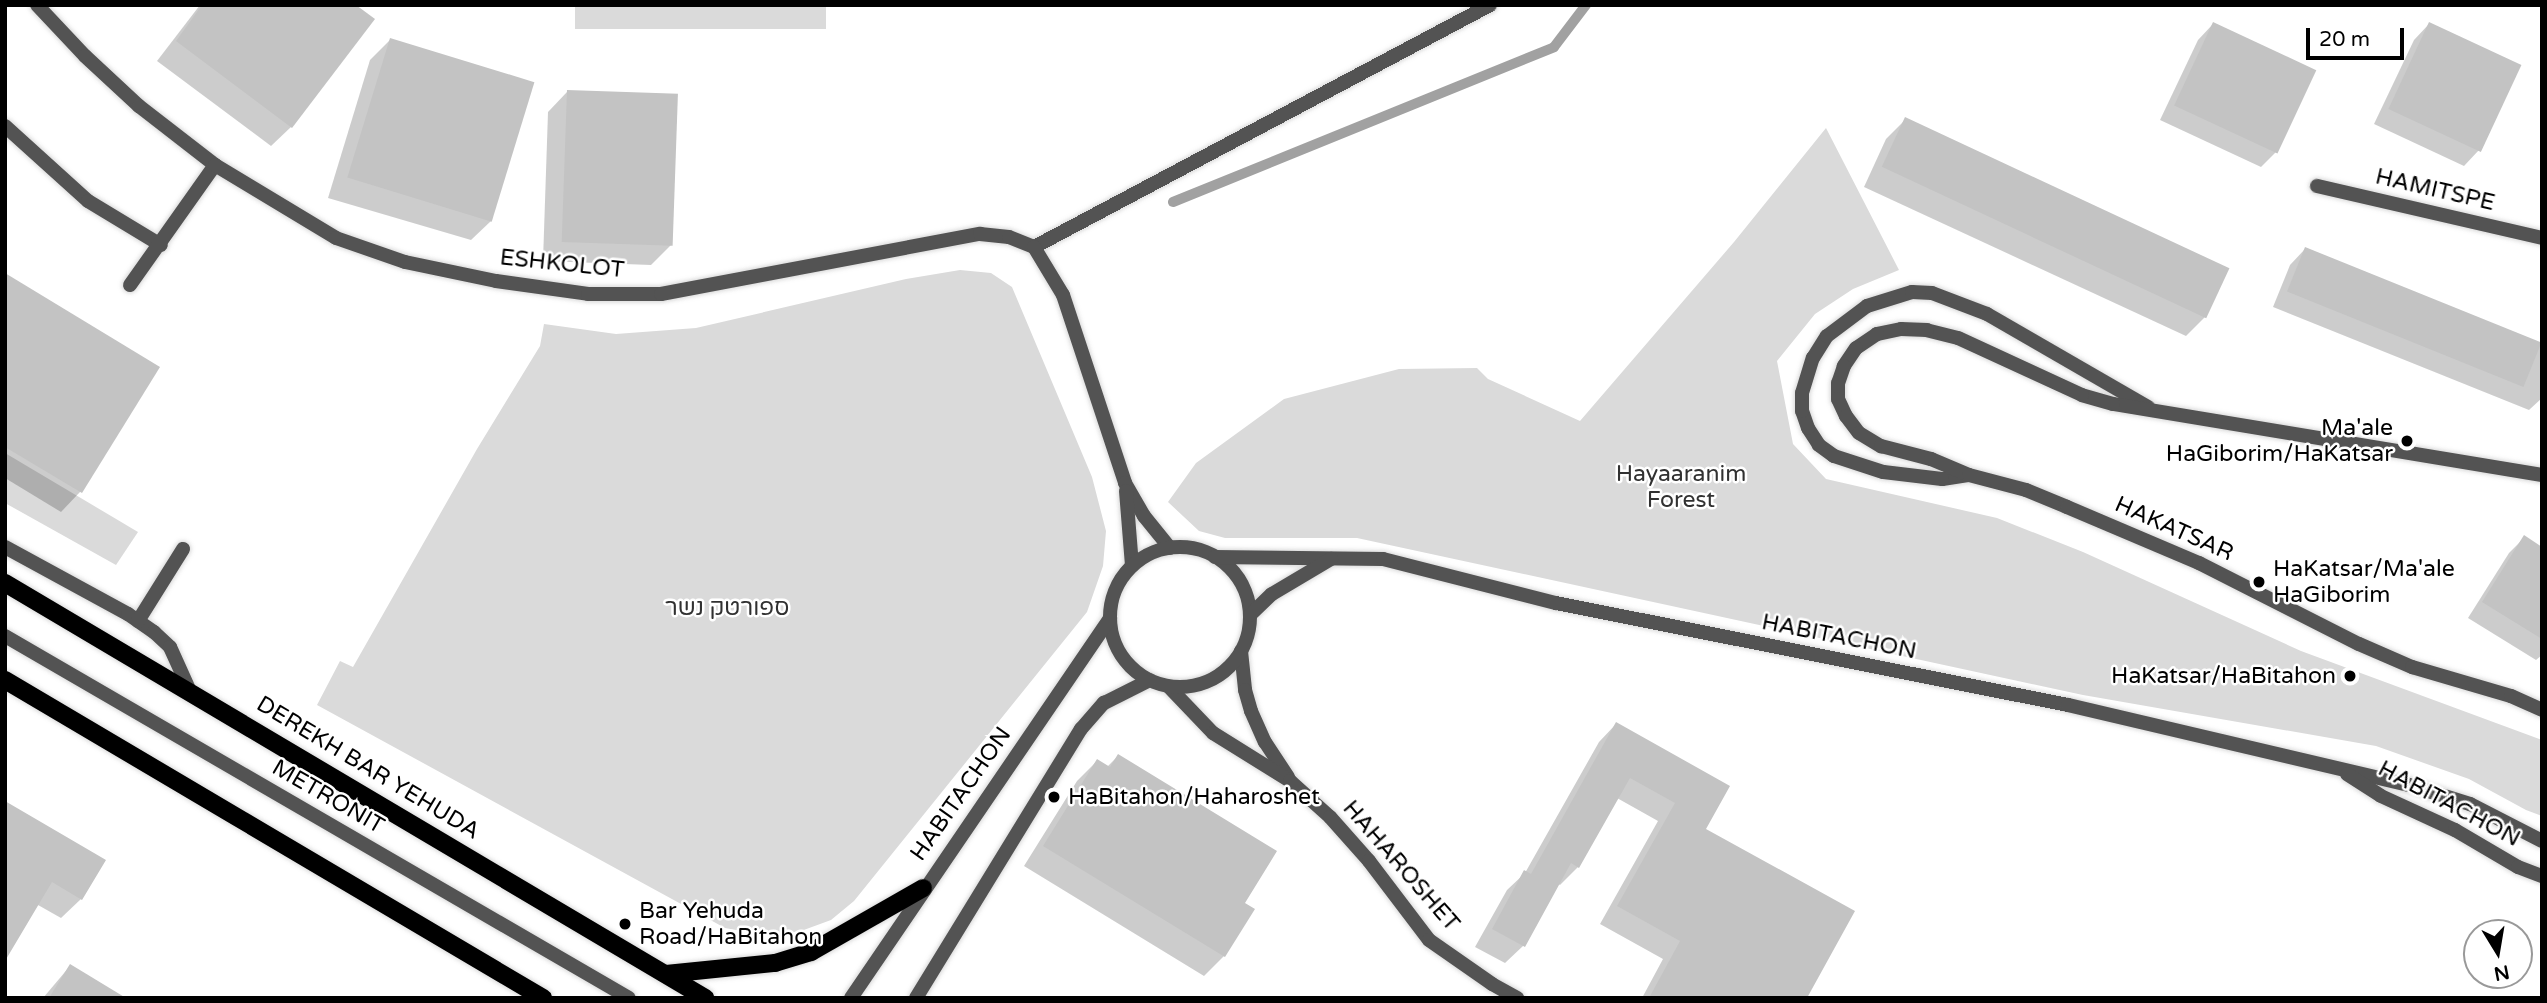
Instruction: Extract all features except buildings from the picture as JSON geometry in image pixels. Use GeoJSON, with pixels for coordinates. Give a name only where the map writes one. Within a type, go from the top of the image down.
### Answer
{"type":"FeatureCollection","features":[{"type":"Feature","properties":{"kind":"main road","name":"DEREKH BAR YEHUDA"},"geometry":{"type":"LineString","coordinates":[[5,583],[189,689],[705,998]]}},
{"type":"Feature","properties":{"kind":"main road"},"geometry":{"type":"LineString","coordinates":[[5,680],[543,998]]}},
{"type":"Feature","properties":{"kind":"main road"},"geometry":{"type":"LineString","coordinates":[[666,974],[775,963],[811,952],[923,888]]}},
{"type":"Feature","properties":{"kind":"street","name":"ESHKOLOT"},"geometry":{"type":"LineString","coordinates":[[37,5],[85,56],[139,106],[215,165],[336,237],[405,262],[496,281],[588,294],[661,294],[980,234],[1009,237],[1034,247]]}},
{"type":"Feature","properties":{"kind":"street"},"geometry":{"type":"LineString","coordinates":[[1170,548],[1144,516],[1125,483],[1063,295],[1034,247],[1490,5]]}},
{"type":"Feature","properties":{"kind":"street"},"geometry":{"type":"LineString","coordinates":[[5,126],[88,201],[161,245]]}},
{"type":"Feature","properties":{"kind":"street"},"geometry":{"type":"LineString","coordinates":[[130,285],[161,245],[215,165]]}},
{"type":"Feature","properties":{"kind":"street","name":"HAMITSPE"},"geometry":{"type":"LineString","coordinates":[[2317,186],[2542,238]]}},
{"type":"Feature","properties":{"kind":"street","name":"HAKATSAR"},"geometry":{"type":"LineString","coordinates":[[1969,475],[1941,479],[1883,472],[1835,456],[1819,445],[1808,428],[1802,411],[1804,383],[1813,358],[1827,336],[1867,306],[1912,292],[1933,293],[1987,314],[2152,410]]}},
{"type":"Feature","properties":{"kind":"street","name":"HAKATSAR"},"geometry":{"type":"LineString","coordinates":[[2152,410],[2113,404],[2082,395],[1958,338],[1927,330],[1901,329],[1877,334],[1856,348],[1844,366],[1838,383],[1838,399],[1859,433],[1881,446],[1931,458],[1969,475],[2026,490],[2122,529],[2412,667],[2511,696],[2542,710]]}},
{"type":"Feature","properties":{"kind":"street"},"geometry":{"type":"LineString","coordinates":[[2152,410],[2542,475]]}},
{"type":"Feature","properties":{"kind":"street"},"geometry":{"type":"LineString","coordinates":[[1125,483],[1132,566]]}},
{"type":"Feature","properties":{"kind":"street"},"geometry":{"type":"LineString","coordinates":[[5,547],[138,621],[170,647],[189,689]]}},
{"type":"Feature","properties":{"kind":"street"},"geometry":{"type":"LineString","coordinates":[[1170,548],[1193,548],[1215,557],[1229,567],[1240,582],[1250,615],[1241,651],[1231,665],[1211,680],[1186,687],[1170,687],[1150,680],[1134,670],[1120,655],[1112,637],[1112,599],[1120,582],[1132,566],[1147,556],[1170,548]]}},
{"type":"Feature","properties":{"kind":"street"},"geometry":{"type":"LineString","coordinates":[[138,621],[183,549]]}},
{"type":"Feature","properties":{"kind":"street","name":"HABITACHON"},"geometry":{"type":"LineString","coordinates":[[1215,557],[1383,559],[1556,603],[2068,705],[2337,767],[2470,804],[2542,841]]}},
{"type":"Feature","properties":{"kind":"street"},"geometry":{"type":"LineString","coordinates":[[1250,615],[1272,594],[1332,558]]}},
{"type":"Feature","properties":{"kind":"street","name":"HABITACHON"},"geometry":{"type":"LineString","coordinates":[[851,998],[923,888],[1076,671],[1110,618]]}},
{"type":"Feature","properties":{"kind":"street","name":"METRONIT"},"geometry":{"type":"LineString","coordinates":[[5,636],[629,998]]}},
{"type":"Feature","properties":{"kind":"street","name":"HAHAROSHET"},"geometry":{"type":"LineString","coordinates":[[1241,651],[1245,690],[1251,711],[1265,742],[1290,781]]}},
{"type":"Feature","properties":{"kind":"street"},"geometry":{"type":"LineString","coordinates":[[916,998],[1081,729],[1104,703],[1150,680]]}},
{"type":"Feature","properties":{"kind":"street","name":"HAHAROSHET"},"geometry":{"type":"LineString","coordinates":[[1170,687],[1213,733],[1290,781],[1330,817],[1369,861],[1429,940],[1517,998]]}},
{"type":"Feature","properties":{"kind":"street","name":"HAKATSAR"},"geometry":{"type":"LineString","coordinates":[[2511,696],[2542,697]]}},
{"type":"Feature","properties":{"kind":"street","name":"HABITACHON"},"geometry":{"type":"LineString","coordinates":[[2337,767],[2381,796],[2455,830],[2518,867],[2542,876]]}},
{"type":"Feature","properties":{"kind":"green space"},"geometry":{"type":"Polygon","coordinates":[[[575,5],[826,5],[826,29],[575,29],[575,5]]]}},
{"type":"Feature","properties":{"kind":"green space","name":"Hayaaranim Forest"},"geometry":{"type":"Polygon","coordinates":[[[1826,128],[1899,270],[1853,289],[1815,314],[1777,361],[1793,444],[1826,479],[1997,518],[2083,552],[2301,651],[2542,740],[2542,816],[2469,779],[2376,746],[2083,695],[1357,538],[1225,538],[1199,531],[1168,502],[1196,463],[1284,399],[1399,369],[1477,368],[1488,379],[1580,421],[1734,242],[1826,128]]]}},
{"type":"Feature","properties":{"kind":"green space","name":"ספורטק נשר"},"geometry":{"type":"Polygon","coordinates":[[[960,270],[991,273],[1012,287],[1092,477],[1106,531],[1103,566],[1087,612],[854,901],[831,920],[801,931],[769,936],[725,928],[317,705],[340,661],[353,667],[477,449],[540,346],[544,324],[616,334],[696,328],[906,279],[960,270]]]}},
{"type":"Feature","properties":{"kind":"green space"},"geometry":{"type":"Polygon","coordinates":[[[5,453],[138,532],[116,565],[5,503],[5,453]]]}},
{"type":"Feature","properties":{"kind":"waterway"},"geometry":{"type":"LineString","coordinates":[[1173,202],[1554,47],[1586,5]]}},
{"type":"Feature","properties":{"kind":"place","name":"Ma'ale HaGiborim/HaKatsar"},"geometry":{"type":"Point","coordinates":[2407,441]}},
{"type":"Feature","properties":{"kind":"place","name":"HaKatsar/Ma'ale HaGiborim"},"geometry":{"type":"Point","coordinates":[2259,582]}},
{"type":"Feature","properties":{"kind":"place","name":"HaKatsar/HaBitahon"},"geometry":{"type":"Point","coordinates":[2350,676]}},
{"type":"Feature","properties":{"kind":"place","name":"HaBitahon/Haharoshet"},"geometry":{"type":"Point","coordinates":[1054,797]}},
{"type":"Feature","properties":{"kind":"place","name":"Bar Yehuda Road/HaBitahon"},"geometry":{"type":"Point","coordinates":[625,924]}}]}
